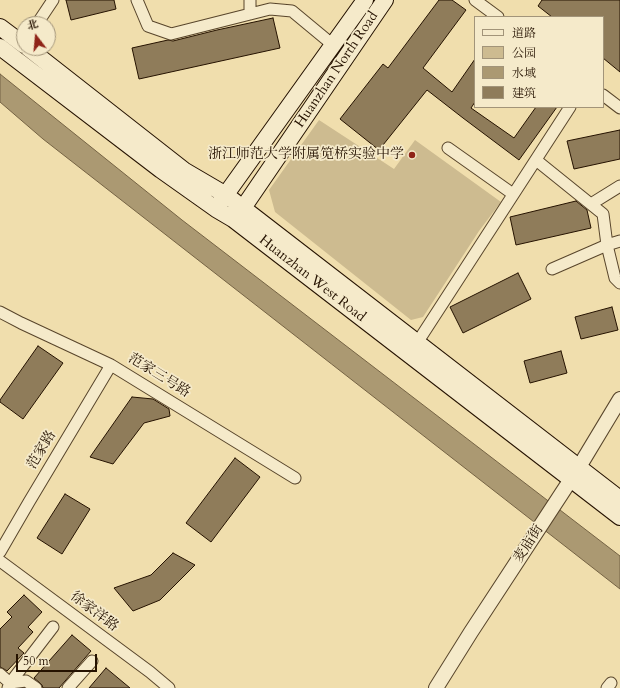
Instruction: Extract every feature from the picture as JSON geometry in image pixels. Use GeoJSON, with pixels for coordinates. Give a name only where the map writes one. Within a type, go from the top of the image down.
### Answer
{"type":"FeatureCollection","features":[{"type":"Feature","properties":{"kind":"main road","name":"Huanzhan North Road"},"geometry":{"type":"LineString","coordinates":[[216,209],[364,0]]}},
{"type":"Feature","properties":{"kind":"main road","name":"Huanzhan North Road"},"geometry":{"type":"LineString","coordinates":[[238,213],[385,0]]}},
{"type":"Feature","properties":{"kind":"main road","name":"Huanzhan West Road"},"geometry":{"type":"LineString","coordinates":[[0,27],[16,39]]}},
{"type":"Feature","properties":{"kind":"main road","name":"Huanzhan West Road"},"geometry":{"type":"LineString","coordinates":[[0,47],[161,170],[216,209],[238,213],[418,343],[575,473],[620,517]]}},
{"type":"Feature","properties":{"kind":"main road","name":"Huanzhan West Road"},"geometry":{"type":"LineString","coordinates":[[39,56],[185,171],[226,195],[238,213],[575,473],[620,499]]}},
{"type":"Feature","properties":{"kind":"street"},"geometry":{"type":"LineString","coordinates":[[42,16],[53,0]]}},
{"type":"Feature","properties":{"kind":"street"},"geometry":{"type":"LineString","coordinates":[[137,0],[148,26],[171,34],[270,9],[292,11],[333,45]]}},
{"type":"Feature","properties":{"kind":"street"},"geometry":{"type":"LineString","coordinates":[[250,0],[250,14]]}},
{"type":"Feature","properties":{"kind":"street"},"geometry":{"type":"LineString","coordinates":[[475,0],[497,16]]}},
{"type":"Feature","properties":{"kind":"street"},"geometry":{"type":"LineString","coordinates":[[604,96],[620,108]]}},
{"type":"Feature","properties":{"kind":"street"},"geometry":{"type":"LineString","coordinates":[[418,343],[569,108]]}},
{"type":"Feature","properties":{"kind":"street"},"geometry":{"type":"LineString","coordinates":[[448,148],[513,194]]}},
{"type":"Feature","properties":{"kind":"street"},"geometry":{"type":"LineString","coordinates":[[536,160],[603,214],[607,245],[615,278],[620,283]]}},
{"type":"Feature","properties":{"kind":"street"},"geometry":{"type":"LineString","coordinates":[[591,204],[620,186]]}},
{"type":"Feature","properties":{"kind":"street"},"geometry":{"type":"LineString","coordinates":[[552,269],[607,245],[620,242]]}},
{"type":"Feature","properties":{"kind":"street","name":"范家三号路"},"geometry":{"type":"LineString","coordinates":[[0,312],[111,365],[295,478]]}},
{"type":"Feature","properties":{"kind":"street","name":"范家路"},"geometry":{"type":"LineString","coordinates":[[0,552],[111,365]]}},
{"type":"Feature","properties":{"kind":"street","name":"麦庙街"},"geometry":{"type":"LineString","coordinates":[[436,688],[575,473],[620,400]]}},
{"type":"Feature","properties":{"kind":"street","name":"徐家洋路"},"geometry":{"type":"LineString","coordinates":[[0,561],[150,672],[169,688]]}},
{"type":"Feature","properties":{"kind":"street"},"geometry":{"type":"LineString","coordinates":[[9,685],[53,627]]}},
{"type":"Feature","properties":{"kind":"street"},"geometry":{"type":"LineString","coordinates":[[68,688],[92,661]]}},
{"type":"Feature","properties":{"kind":"street"},"geometry":{"type":"LineString","coordinates":[[0,674],[9,685]]}},
{"type":"Feature","properties":{"kind":"street"},"geometry":{"type":"LineString","coordinates":[[9,685],[26,681],[36,688]]}},
{"type":"Feature","properties":{"kind":"green space"},"geometry":{"type":"Polygon","coordinates":[[[319,120],[394,169],[415,140],[501,202],[479,231],[423,317],[411,320],[275,212],[269,190],[319,120]]]}},
{"type":"Feature","properties":{"kind":"water"},"geometry":{"type":"Polygon","coordinates":[[[0,74],[182,220],[620,556],[620,589],[43,139],[0,102],[0,74]]]}},
{"type":"Feature","properties":{"kind":"building"},"geometry":{"type":"Polygon","coordinates":[[[66,0],[114,0],[116,9],[71,20],[66,0]]]}},
{"type":"Feature","properties":{"kind":"building"},"geometry":{"type":"Polygon","coordinates":[[[439,0],[452,0],[466,10],[423,68],[452,92],[474,60],[474,104],[471,108],[514,138],[535,108],[556,108],[519,160],[427,90],[379,150],[340,119],[383,64],[388,68],[439,0]]]}},
{"type":"Feature","properties":{"kind":"building"},"geometry":{"type":"Polygon","coordinates":[[[542,0],[620,0],[620,72],[604,59],[604,16],[551,16],[538,6],[542,0]]]}},
{"type":"Feature","properties":{"kind":"building"},"geometry":{"type":"Polygon","coordinates":[[[273,18],[280,48],[139,79],[132,48],[168,40],[173,41],[273,18]]]}},
{"type":"Feature","properties":{"kind":"building"},"geometry":{"type":"Polygon","coordinates":[[[620,130],[620,159],[574,169],[567,141],[620,130]]]}},
{"type":"Feature","properties":{"kind":"building"},"geometry":{"type":"Polygon","coordinates":[[[576,201],[587,210],[591,228],[516,245],[510,217],[576,201]]]}},
{"type":"Feature","properties":{"kind":"building"},"geometry":{"type":"Polygon","coordinates":[[[518,273],[531,299],[463,333],[450,307],[518,273]]]}},
{"type":"Feature","properties":{"kind":"building"},"geometry":{"type":"Polygon","coordinates":[[[612,307],[618,330],[581,339],[575,317],[612,307]]]}},
{"type":"Feature","properties":{"kind":"building"},"geometry":{"type":"Polygon","coordinates":[[[38,346],[63,363],[23,419],[0,402],[0,400],[38,346]]]}},
{"type":"Feature","properties":{"kind":"building"},"geometry":{"type":"Polygon","coordinates":[[[561,351],[567,373],[530,383],[524,361],[561,351]]]}},
{"type":"Feature","properties":{"kind":"building"},"geometry":{"type":"Polygon","coordinates":[[[132,397],[153,399],[169,409],[170,416],[144,423],[113,464],[90,457],[132,397]]]}},
{"type":"Feature","properties":{"kind":"building"},"geometry":{"type":"Polygon","coordinates":[[[235,458],[260,477],[211,542],[186,523],[235,458]]]}},
{"type":"Feature","properties":{"kind":"building"},"geometry":{"type":"Polygon","coordinates":[[[65,494],[90,509],[62,554],[37,538],[65,494]]]}},
{"type":"Feature","properties":{"kind":"building"},"geometry":{"type":"Polygon","coordinates":[[[173,553],[195,565],[160,600],[133,611],[114,588],[151,575],[173,553]]]}},
{"type":"Feature","properties":{"kind":"building"},"geometry":{"type":"Polygon","coordinates":[[[24,595],[42,612],[28,627],[33,632],[18,648],[24,653],[7,671],[0,667],[0,629],[12,617],[7,612],[24,595]]]}},
{"type":"Feature","properties":{"kind":"building"},"geometry":{"type":"Polygon","coordinates":[[[72,635],[91,651],[59,688],[43,688],[42,685],[34,678],[72,635]]]}},
{"type":"Feature","properties":{"kind":"building"},"geometry":{"type":"Polygon","coordinates":[[[106,668],[130,688],[89,688],[106,668]]]}},
{"type":"Feature","properties":{"kind":"place","name":"浙江师范大学附属笕桥实验中学"},"geometry":{"type":"Point","coordinates":[412,155]}}]}
